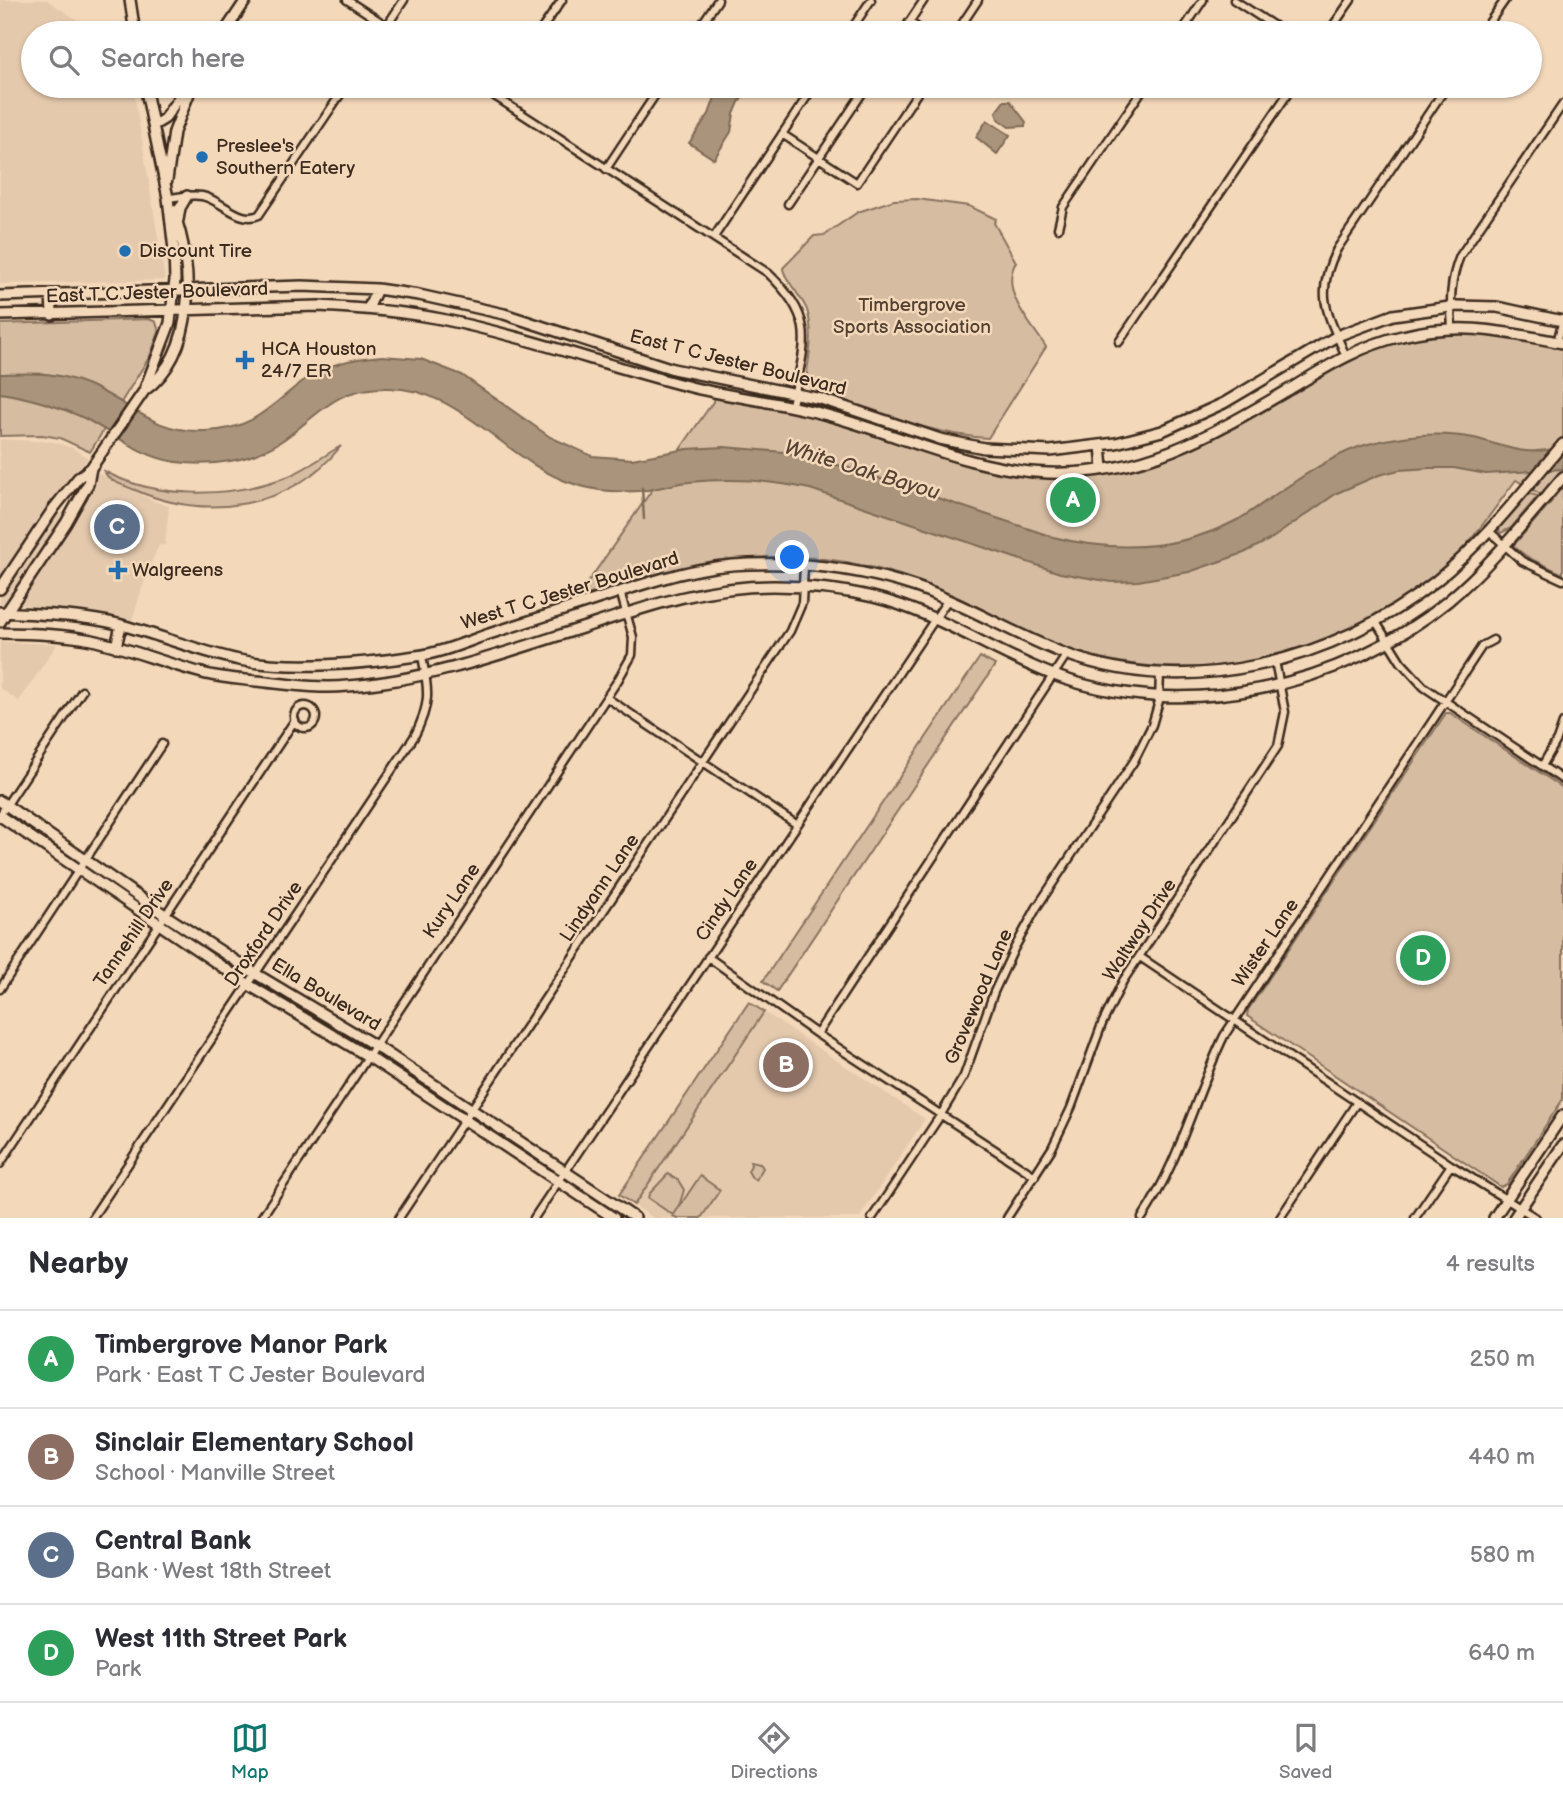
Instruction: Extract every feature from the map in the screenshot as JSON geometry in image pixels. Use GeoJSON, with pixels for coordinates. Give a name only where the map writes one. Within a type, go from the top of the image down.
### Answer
{"type":"FeatureCollection","features":[{"type":"Feature","properties":{"kind":"main road"},"geometry":{"type":"LineString","coordinates":[[130,0],[133,21]]}},
{"type":"Feature","properties":{"kind":"main road"},"geometry":{"type":"LineString","coordinates":[[232,21],[246,0]]}},
{"type":"Feature","properties":{"kind":"main road"},"geometry":{"type":"LineString","coordinates":[[0,589],[54,508],[78,478],[91,468],[142,393],[164,342],[173,309],[174,250],[166,186],[148,98]]}},
{"type":"Feature","properties":{"kind":"main road"},"geometry":{"type":"LineString","coordinates":[[154,125],[164,119],[179,98]]}},
{"type":"Feature","properties":{"kind":"main road"},"geometry":{"type":"LineString","coordinates":[[166,186],[174,132],[187,98]]}},
{"type":"Feature","properties":{"kind":"main road"},"geometry":{"type":"LineString","coordinates":[[178,226],[179,212],[187,195]]}},
{"type":"Feature","properties":{"kind":"main road"},"geometry":{"type":"LineString","coordinates":[[142,393],[154,383],[177,344],[186,310],[186,257],[168,198]]}},
{"type":"Feature","properties":{"kind":"main road","name":"East T C Jester Boulevard"},"geometry":{"type":"LineString","coordinates":[[0,296],[302,286],[377,289],[439,299],[504,314],[673,369],[795,392],[965,445],[1050,451],[1140,438],[1203,414],[1337,336],[1393,315],[1450,306],[1497,307],[1563,320]]}},
{"type":"Feature","properties":{"kind":"main road"},"geometry":{"type":"LineString","coordinates":[[368,309],[377,289]]}},
{"type":"Feature","properties":{"kind":"main road"},"geometry":{"type":"LineString","coordinates":[[51,294],[52,314]]}},
{"type":"Feature","properties":{"kind":"main road","name":"East T C Jester Boulevard"},"geometry":{"type":"LineString","coordinates":[[0,315],[318,306],[436,318],[703,389],[792,405],[976,463],[1049,473],[1103,469],[1142,462],[1195,443],[1346,356],[1400,336],[1452,328],[1497,330],[1561,343]]}},
{"type":"Feature","properties":{"kind":"main road"},"geometry":{"type":"LineString","coordinates":[[498,333],[504,314]]}},
{"type":"Feature","properties":{"kind":"main road"},"geometry":{"type":"LineString","coordinates":[[641,373],[645,361]]}},
{"type":"Feature","properties":{"kind":"main road","name":"West T C Jester Boulevard"},"geometry":{"type":"LineString","coordinates":[[4,612],[80,618],[121,625],[242,660],[329,664],[422,656],[676,574],[720,566],[751,564],[804,566],[842,568],[917,588],[1024,637],[1102,665],[1160,673],[1235,670],[1275,661],[1336,641],[1376,622],[1438,579],[1488,530],[1563,444]]}},
{"type":"Feature","properties":{"kind":"main road"},"geometry":{"type":"LineString","coordinates":[[1101,445],[1103,469]]}},
{"type":"Feature","properties":{"kind":"main road"},"geometry":{"type":"LineString","coordinates":[[0,622],[4,612],[66,523],[88,484],[91,468]]}},
{"type":"Feature","properties":{"kind":"main road","name":"West T C Jester Boulevard"},"geometry":{"type":"LineString","coordinates":[[0,633],[65,636],[116,647],[211,676],[306,687],[343,687],[426,675],[475,663],[689,594],[748,586],[803,586],[876,597],[934,620],[1011,658],[1054,675],[1121,692],[1206,696],[1280,683],[1338,665],[1388,642],[1448,601],[1504,544],[1563,477]]}},
{"type":"Feature","properties":{"kind":"main road"},"geometry":{"type":"LineString","coordinates":[[116,647],[121,625]]}},
{"type":"Feature","properties":{"kind":"main road"},"geometry":{"type":"LineString","coordinates":[[276,683],[280,663]]}},
{"type":"Feature","properties":{"kind":"main road","name":"Ella Boulevard"},"geometry":{"type":"LineString","coordinates":[[3,803],[165,915],[256,974],[376,1046],[635,1218]]}},
{"type":"Feature","properties":{"kind":"main road","name":"Ella Boulevard"},"geometry":{"type":"LineString","coordinates":[[0,815],[249,985],[369,1057],[614,1218]]}},
{"type":"Feature","properties":{"kind":"main road"},"geometry":{"type":"LineString","coordinates":[[1494,1218],[1563,1115]]}},
{"type":"Feature","properties":{"kind":"main road"},"geometry":{"type":"LineString","coordinates":[[1514,1218],[1563,1145]]}},
{"type":"Feature","properties":{"kind":"street"},"geometry":{"type":"LineString","coordinates":[[347,0],[379,21]]}},
{"type":"Feature","properties":{"kind":"street"},"geometry":{"type":"LineString","coordinates":[[390,21],[404,0]]}},
{"type":"Feature","properties":{"kind":"street"},"geometry":{"type":"LineString","coordinates":[[547,21],[562,0]]}},
{"type":"Feature","properties":{"kind":"street"},"geometry":{"type":"LineString","coordinates":[[704,21],[718,0]]}},
{"type":"Feature","properties":{"kind":"street"},"geometry":{"type":"LineString","coordinates":[[858,21],[871,0]]}},
{"type":"Feature","properties":{"kind":"street"},"geometry":{"type":"LineString","coordinates":[[910,21],[924,0]]}},
{"type":"Feature","properties":{"kind":"street"},"geometry":{"type":"LineString","coordinates":[[964,21],[978,0]]}},
{"type":"Feature","properties":{"kind":"street"},"geometry":{"type":"LineString","coordinates":[[1189,21],[1203,0]]}},
{"type":"Feature","properties":{"kind":"street"},"geometry":{"type":"LineString","coordinates":[[1234,0],[1266,21]]}},
{"type":"Feature","properties":{"kind":"street"},"geometry":{"type":"LineString","coordinates":[[1336,21],[1351,0]]}},
{"type":"Feature","properties":{"kind":"street"},"geometry":{"type":"LineString","coordinates":[[1490,21],[1505,0]]}},
{"type":"Feature","properties":{"kind":"street"},"geometry":{"type":"LineString","coordinates":[[168,198],[187,195],[209,198],[241,216],[260,215],[338,98]]}},
{"type":"Feature","properties":{"kind":"street"},"geometry":{"type":"LineString","coordinates":[[498,98],[768,273],[784,289],[798,308],[804,334],[792,405]]}},
{"type":"Feature","properties":{"kind":"street"},"geometry":{"type":"LineString","coordinates":[[606,169],[653,98]]}},
{"type":"Feature","properties":{"kind":"street"},"geometry":{"type":"LineString","coordinates":[[714,237],[806,98]]}},
{"type":"Feature","properties":{"kind":"street"},"geometry":{"type":"LineString","coordinates":[[788,204],[859,98]]}},
{"type":"Feature","properties":{"kind":"street"},"geometry":{"type":"LineString","coordinates":[[782,134],[857,184],[914,98]]}},
{"type":"Feature","properties":{"kind":"street"},"geometry":{"type":"LineString","coordinates":[[1058,228],[1063,207],[1137,98]]}},
{"type":"Feature","properties":{"kind":"street"},"geometry":{"type":"LineString","coordinates":[[1119,342],[1285,98]]}},
{"type":"Feature","properties":{"kind":"street"},"geometry":{"type":"LineString","coordinates":[[1346,356],[1325,306],[1323,295],[1328,267],[1337,249],[1439,98]]}},
{"type":"Feature","properties":{"kind":"street"},"geometry":{"type":"LineString","coordinates":[[1452,328],[1450,306],[1454,268],[1563,104]]}},
{"type":"Feature","properties":{"kind":"street"},"geometry":{"type":"LineString","coordinates":[[1561,343],[1563,320]]}},
{"type":"Feature","properties":{"kind":"street"},"geometry":{"type":"LineString","coordinates":[[1488,530],[1534,568],[1563,580]]}},
{"type":"Feature","properties":{"kind":"street","name":"Lindyann Lane"},"geometry":{"type":"LineString","coordinates":[[399,1218],[790,631],[802,603],[804,566]]}},
{"type":"Feature","properties":{"kind":"street","name":"Kury Lane"},"geometry":{"type":"LineString","coordinates":[[261,1218],[607,698],[632,655],[633,636],[620,591]]}},
{"type":"Feature","properties":{"kind":"street","name":"Cindy Lane"},"geometry":{"type":"LineString","coordinates":[[534,1218],[947,601]]}},
{"type":"Feature","properties":{"kind":"street"},"geometry":{"type":"LineString","coordinates":[[1376,622],[1410,674],[1445,701],[1563,780]]}},
{"type":"Feature","properties":{"kind":"street","name":"Wister Lane"},"geometry":{"type":"LineString","coordinates":[[1142,1218],[1169,1172],[1189,1124],[1205,1074],[1235,1019],[1482,646],[1493,640]]}},
{"type":"Feature","properties":{"kind":"street"},"geometry":{"type":"LineString","coordinates":[[817,1034],[1067,654]]}},
{"type":"Feature","properties":{"kind":"street","name":"Droxford Drive"},"geometry":{"type":"LineString","coordinates":[[92,1218],[414,737],[426,714],[428,684],[422,656]]}},
{"type":"Feature","properties":{"kind":"street","name":"Waltway Drive"},"geometry":{"type":"LineString","coordinates":[[1007,1218],[1052,1148],[1071,1108],[1102,1024],[1123,981],[1278,746],[1285,712],[1275,661]]}},
{"type":"Feature","properties":{"kind":"street","name":"Grovewood Lane"},"geometry":{"type":"LineString","coordinates":[[872,1218],[964,1076],[994,992],[1037,907],[1133,761],[1152,725],[1159,695],[1160,673]]}},
{"type":"Feature","properties":{"kind":"street"},"geometry":{"type":"LineString","coordinates":[[0,815],[3,803],[82,691]]}},
{"type":"Feature","properties":{"kind":"street"},"geometry":{"type":"LineString","coordinates":[[607,698],[796,824]]}},
{"type":"Feature","properties":{"kind":"street","name":"Tannehill Drive"},"geometry":{"type":"LineString","coordinates":[[0,1164],[295,720]]}},
{"type":"Feature","properties":{"kind":"street"},"geometry":{"type":"LineString","coordinates":[[1542,766],[1563,723]]}},
{"type":"Feature","properties":{"kind":"street"},"geometry":{"type":"LineString","coordinates":[[0,989],[163,744]]}},
{"type":"Feature","properties":{"kind":"street"},"geometry":{"type":"LineString","coordinates":[[708,957],[817,1034],[1035,1176]]}},
{"type":"Feature","properties":{"kind":"street"},"geometry":{"type":"LineString","coordinates":[[1140,957],[1536,1218]]}},
{"type":"Feature","properties":{"kind":"street"},"geometry":{"type":"LineString","coordinates":[[1280,1218],[1357,1102]]}},
{"type":"Feature","properties":{"kind":"street"},"geometry":{"type":"LineString","coordinates":[[1415,1218],[1451,1164]]}},
{"type":"Feature","properties":{"kind":"shaded area"},"geometry":{"type":"Polygon","coordinates":[[[0,0],[47,0],[79,21],[21,21],[21,98],[135,98],[165,280],[0,284],[0,0]]]}},
{"type":"Feature","properties":{"kind":"shaded area"},"geometry":{"type":"Polygon","coordinates":[[[715,98],[742,98],[734,114],[731,132],[714,159],[689,143],[709,114],[715,98]]]}},
{"type":"Feature","properties":{"kind":"shaded area"},"geometry":{"type":"Polygon","coordinates":[[[1004,101],[1010,101],[1026,122],[1025,126],[1009,127],[998,119],[996,112],[1004,101]]]}},
{"type":"Feature","properties":{"kind":"shaded area"},"geometry":{"type":"Polygon","coordinates":[[[987,120],[1010,135],[997,154],[976,137],[987,120]]]}},
{"type":"Feature","properties":{"kind":"shaded area"},"geometry":{"type":"Polygon","coordinates":[[[382,356],[421,359],[462,375],[550,437],[592,456],[632,459],[687,449],[724,447],[784,452],[846,467],[1053,537],[1101,545],[1124,547],[1171,543],[1216,530],[1244,516],[1333,458],[1368,444],[1394,438],[1447,435],[1474,438],[1520,450],[1563,448],[1563,469],[1486,474],[1454,468],[1430,468],[1399,470],[1379,475],[1337,493],[1271,539],[1244,553],[1189,572],[1138,581],[1112,582],[1060,573],[795,486],[735,480],[684,483],[629,491],[583,487],[549,474],[460,412],[411,390],[384,388],[352,393],[328,405],[283,440],[259,453],[232,461],[204,464],[176,462],[151,455],[76,415],[33,400],[0,393],[0,374],[55,375],[89,385],[144,416],[171,427],[222,430],[250,421],[307,378],[324,369],[353,360],[382,356]]]}},
{"type":"Feature","properties":{"kind":"shaded area"},"geometry":{"type":"Polygon","coordinates":[[[0,439],[54,442],[73,448],[88,458],[50,508],[71,521],[98,473],[169,506],[165,545],[159,545],[149,567],[131,623],[109,617],[19,604],[0,632],[0,439]]]}},
{"type":"Feature","properties":{"kind":"shaded area"},"geometry":{"type":"Polygon","coordinates":[[[0,642],[57,644],[19,701],[0,688],[0,642]]]}},
{"type":"Feature","properties":{"kind":"shaded area"},"geometry":{"type":"Polygon","coordinates":[[[764,1012],[925,1119],[859,1218],[653,1218],[634,1205],[764,1012]]]}},
{"type":"Feature","properties":{"kind":"green space","name":"Timbergrove Sports Association"},"geometry":{"type":"Polygon","coordinates":[[[917,199],[969,206],[996,219],[994,223],[1016,262],[1011,284],[1014,295],[1025,317],[1046,347],[988,438],[943,432],[899,420],[813,391],[806,382],[811,337],[809,319],[805,305],[783,268],[814,236],[824,235],[858,212],[894,200],[917,199]]]}},
{"type":"Feature","properties":{"kind":"green space"},"geometry":{"type":"Polygon","coordinates":[[[149,319],[156,322],[159,332],[150,356],[90,452],[60,438],[42,435],[0,436],[0,324],[149,319]]]}},
{"type":"Feature","properties":{"kind":"green space"},"geometry":{"type":"Polygon","coordinates":[[[1475,332],[1518,337],[1563,348],[1563,574],[1529,558],[1513,546],[1552,501],[1516,480],[1453,560],[1402,601],[1357,627],[1310,646],[1260,660],[1208,667],[1157,667],[1106,660],[1057,645],[952,595],[887,571],[810,558],[776,557],[709,563],[644,578],[577,598],[717,396],[809,413],[942,457],[991,470],[1016,474],[1139,466],[1215,437],[1346,361],[1385,344],[1428,334],[1475,332]]]}},
{"type":"Feature","properties":{"kind":"green space"},"geometry":{"type":"Polygon","coordinates":[[[341,446],[321,467],[298,484],[273,496],[218,506],[162,500],[117,483],[104,471],[147,487],[195,493],[220,492],[244,489],[289,476],[341,446]]]}},
{"type":"Feature","properties":{"kind":"green space"},"geometry":{"type":"Polygon","coordinates":[[[1527,493],[1538,496],[1511,528],[1501,533],[1501,522],[1527,493]]]}},
{"type":"Feature","properties":{"kind":"green space"},"geometry":{"type":"Polygon","coordinates":[[[980,657],[995,665],[777,991],[763,981],[980,657]]]}},
{"type":"Feature","properties":{"kind":"green space"},"geometry":{"type":"Polygon","coordinates":[[[1446,713],[1450,713],[1563,788],[1563,1099],[1507,1184],[1501,1187],[1247,1016],[1248,1010],[1446,713]]]}},
{"type":"Feature","properties":{"kind":"green space"},"geometry":{"type":"Polygon","coordinates":[[[749,1002],[764,1012],[634,1205],[619,1195],[749,1002]]]}},
{"type":"Feature","properties":{"kind":"green space"},"geometry":{"type":"Polygon","coordinates":[[[750,1161],[760,1163],[763,1168],[756,1180],[748,1171],[750,1161]]]}},
{"type":"Feature","properties":{"kind":"green space"},"geometry":{"type":"Polygon","coordinates":[[[668,1174],[678,1180],[684,1190],[673,1215],[648,1198],[668,1174]]]}},
{"type":"Feature","properties":{"kind":"green space"},"geometry":{"type":"Polygon","coordinates":[[[700,1176],[720,1190],[701,1218],[673,1216],[700,1176]]]}},
{"type":"Feature","properties":{"kind":"waterway"},"geometry":{"type":"LineString","coordinates":[[642,488],[644,519]]}},
{"type":"Feature","properties":{"kind":"place","name":"Preslee's Southern Eatery"},"geometry":{"type":"Point","coordinates":[202,157]}},
{"type":"Feature","properties":{"kind":"place","name":"Discount Tire"},"geometry":{"type":"Point","coordinates":[125,251]}},
{"type":"Feature","properties":{"kind":"place","name":"HCA Houston 24/7 ER"},"geometry":{"type":"Point","coordinates":[245,360]}},
{"type":"Feature","properties":{"kind":"place","name":"Timbergrove Manor Park"},"geometry":{"type":"Point","coordinates":[1073,500]}},
{"type":"Feature","properties":{"kind":"place","name":"Central Bank"},"geometry":{"type":"Point","coordinates":[117,527]}},
{"type":"Feature","properties":{"kind":"place","name":"Walgreens"},"geometry":{"type":"Point","coordinates":[118,570]}},
{"type":"Feature","properties":{"kind":"place","name":"West 11th Street Park"},"geometry":{"type":"Point","coordinates":[1423,958]}},
{"type":"Feature","properties":{"kind":"place","name":"Sinclair Elementary School"},"geometry":{"type":"Point","coordinates":[786,1065]}},
{"type":"Feature","properties":{"kind":"water label","name":"White Oak Bayou"},"geometry":{"type":"Point","coordinates":[862,470]}}]}
